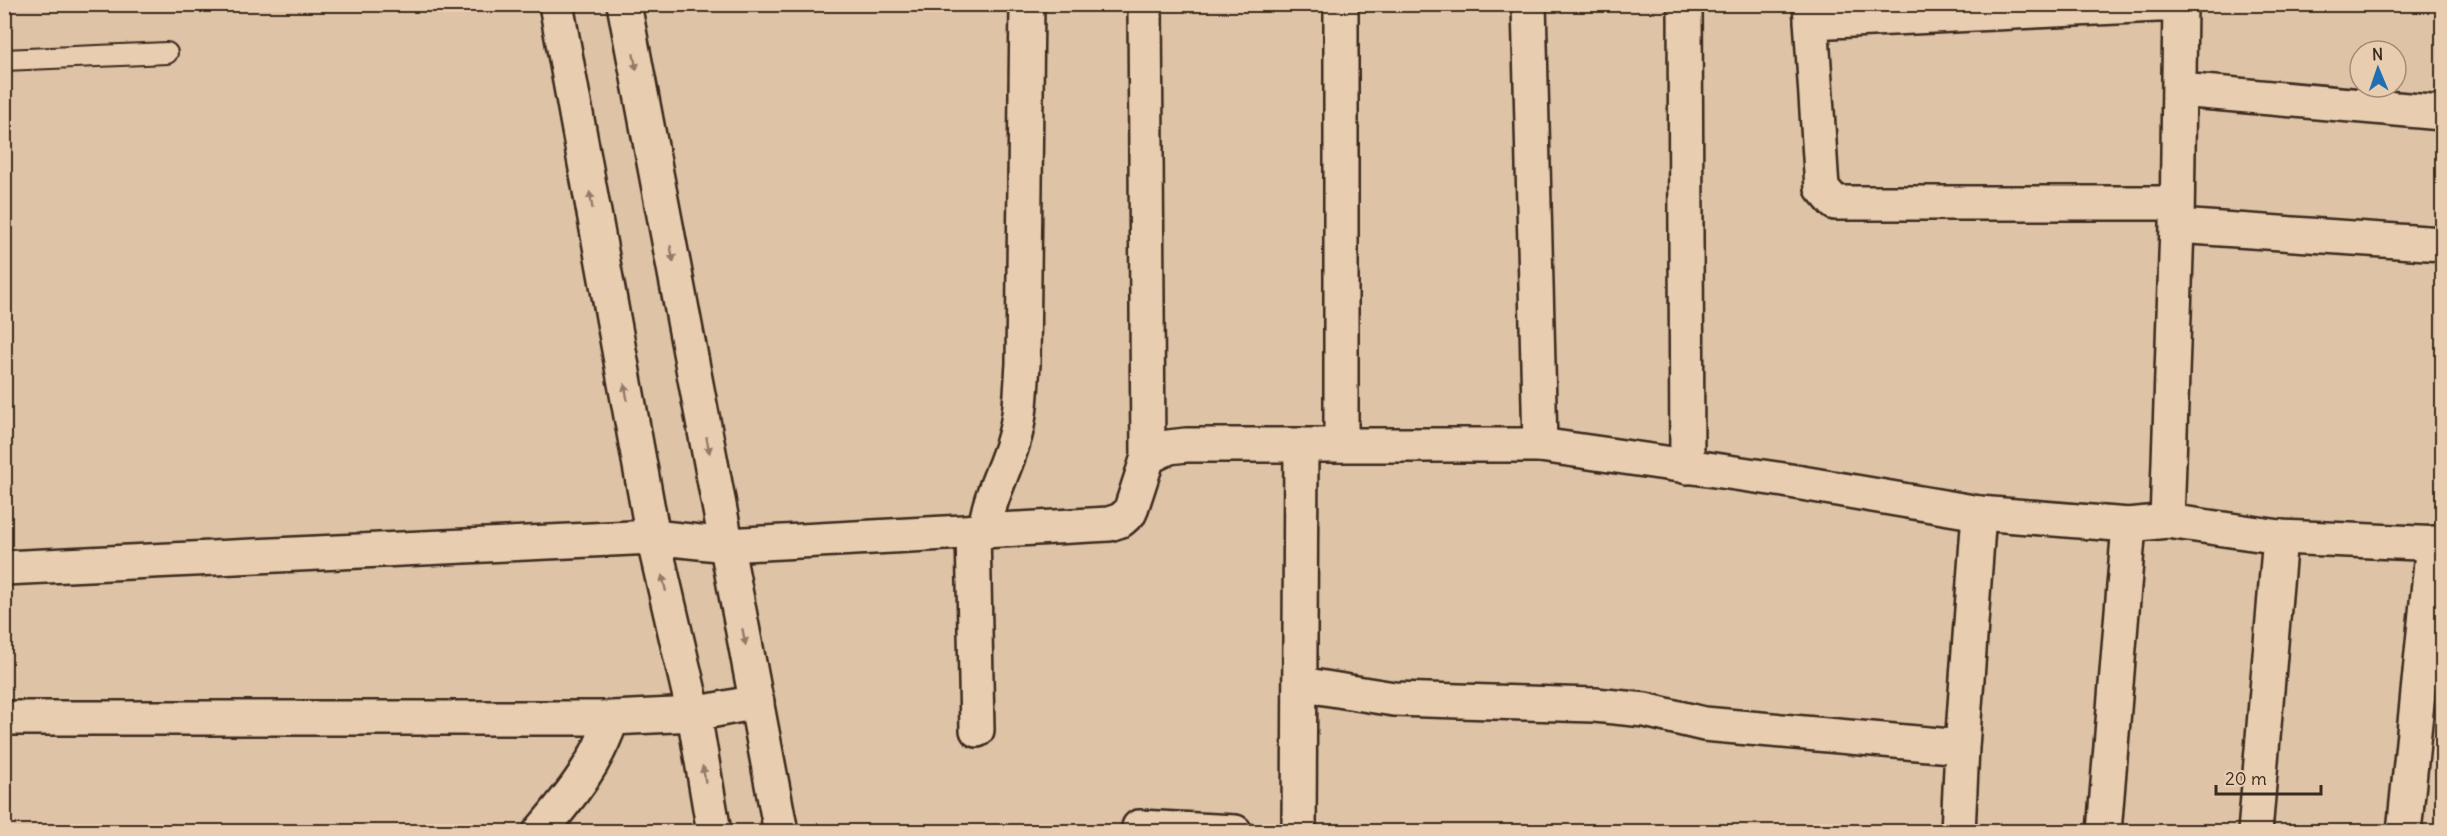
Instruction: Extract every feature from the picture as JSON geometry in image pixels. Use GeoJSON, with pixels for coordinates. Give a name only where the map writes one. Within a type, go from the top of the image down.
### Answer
{"type":"FeatureCollection","features":[{"type":"Feature","properties":{"kind":"street"},"geometry":{"type":"LineString","coordinates":[[556,4],[653,537],[694,714],[714,831]]}},
{"type":"Feature","properties":{"kind":"street"},"geometry":{"type":"LineString","coordinates":[[624,4],[781,831]]}},
{"type":"Feature","properties":{"kind":"street"},"geometry":{"type":"LineString","coordinates":[[977,730],[979,531],[1014,442],[1020,407],[1027,4]]}},
{"type":"Feature","properties":{"kind":"street"},"geometry":{"type":"LineString","coordinates":[[4,568],[653,537],[727,545],[1109,524],[1122,520],[1130,513],[1148,457],[1145,4]]}},
{"type":"Feature","properties":{"kind":"street"},"geometry":{"type":"LineString","coordinates":[[1341,4],[1341,445]]}},
{"type":"Feature","properties":{"kind":"street"},"geometry":{"type":"LineString","coordinates":[[1529,4],[1540,445]]}},
{"type":"Feature","properties":{"kind":"street"},"geometry":{"type":"LineString","coordinates":[[1685,4],[1687,467]]}},
{"type":"Feature","properties":{"kind":"street"},"geometry":{"type":"LineString","coordinates":[[2167,521],[2177,214],[2180,90],[2179,4],[1810,13],[1822,188],[1835,203],[2177,214],[2442,244]]}},
{"type":"Feature","properties":{"kind":"street"},"geometry":{"type":"LineString","coordinates":[[2180,90],[2442,113]]}},
{"type":"Feature","properties":{"kind":"street"},"geometry":{"type":"LineString","coordinates":[[1148,457],[1169,447],[1186,445],[1540,445],[1979,513],[2129,525],[2167,521],[2280,537],[2438,543],[2404,831]]}},
{"type":"Feature","properties":{"kind":"street"},"geometry":{"type":"LineString","coordinates":[[1299,831],[1301,445]]}},
{"type":"Feature","properties":{"kind":"street"},"geometry":{"type":"LineString","coordinates":[[1958,831],[1979,513]]}},
{"type":"Feature","properties":{"kind":"street"},"geometry":{"type":"LineString","coordinates":[[2104,831],[2129,525]]}},
{"type":"Feature","properties":{"kind":"street"},"geometry":{"type":"LineString","coordinates":[[2255,831],[2280,537]]}},
{"type":"Feature","properties":{"kind":"street"},"geometry":{"type":"LineString","coordinates":[[1300,684],[1394,699],[1595,705],[1646,710],[1704,724],[1962,747]]}},
{"type":"Feature","properties":{"kind":"street"},"geometry":{"type":"LineString","coordinates":[[4,718],[612,718],[694,714],[757,702]]}},
{"type":"Feature","properties":{"kind":"street"},"geometry":{"type":"LineString","coordinates":[[540,831],[578,788],[602,748],[612,718]]}},
{"type":"Feature","properties":{"kind":"street"},"geometry":{"type":"LineString","coordinates":[[1139,827],[1235,831]]}},
{"type":"Feature","properties":{"kind":"lane"},"geometry":{"type":"LineString","coordinates":[[4,60],[166,52]]}}]}
